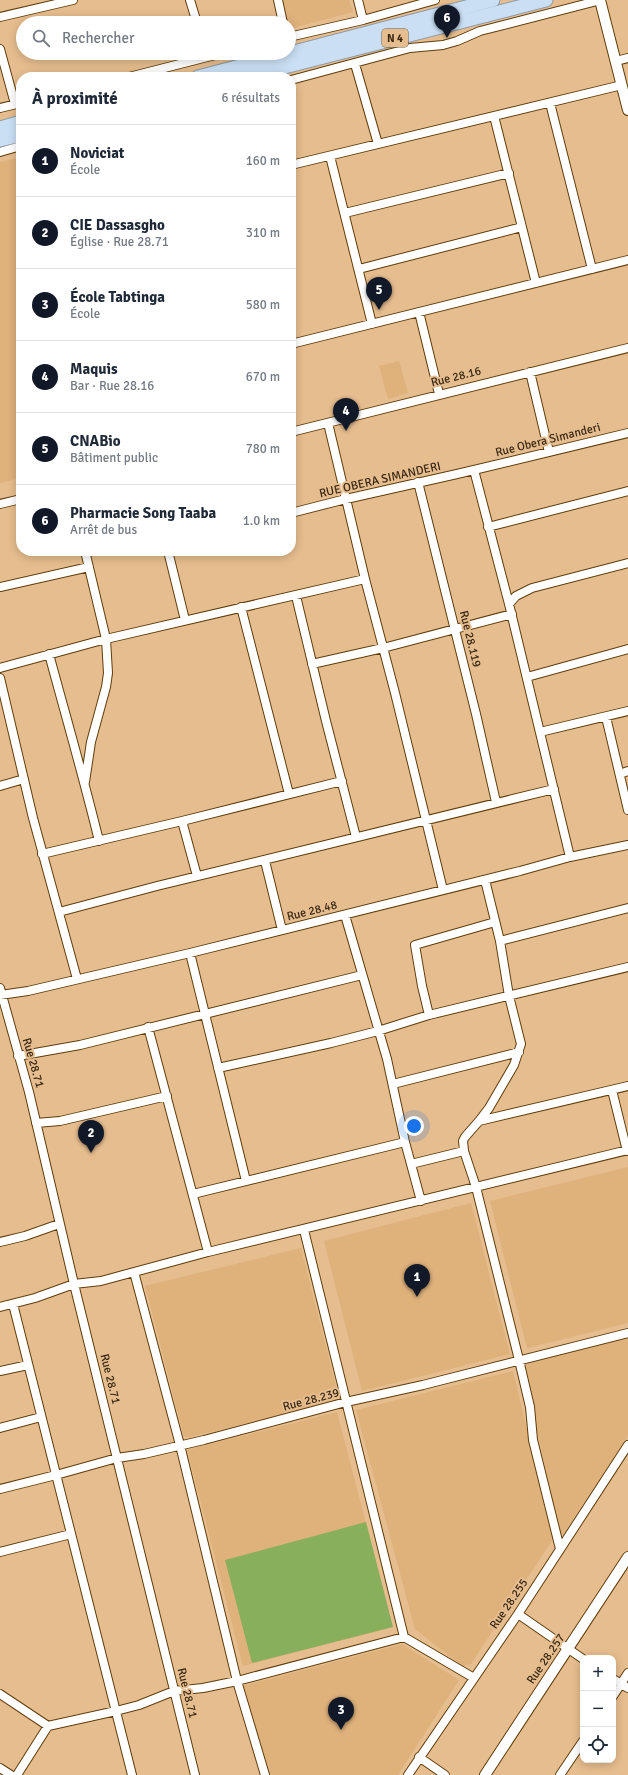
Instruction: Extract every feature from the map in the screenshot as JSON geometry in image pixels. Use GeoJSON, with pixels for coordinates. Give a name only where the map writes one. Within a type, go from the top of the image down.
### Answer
{"type":"FeatureCollection","features":[{"type":"Feature","properties":{"kind":"highway","name":"N 4"},"geometry":{"type":"LineString","coordinates":[[296,51],[493,0]]}},
{"type":"Feature","properties":{"kind":"highway","name":"N 4"},"geometry":{"type":"LineString","coordinates":[[265,72],[546,0]]}},
{"type":"Feature","properties":{"kind":"highway","name":"N 4"},"geometry":{"type":"LineString","coordinates":[[217,72],[263,60]]}},
{"type":"Feature","properties":{"kind":"highway"},"geometry":{"type":"LineString","coordinates":[[0,128],[16,123]]}},
{"type":"Feature","properties":{"kind":"highway"},"geometry":{"type":"LineString","coordinates":[[0,140],[16,136]]}},
{"type":"Feature","properties":{"kind":"street"},"geometry":{"type":"LineString","coordinates":[[0,17],[55,2],[72,0]]}},
{"type":"Feature","properties":{"kind":"street"},"geometry":{"type":"LineString","coordinates":[[190,0],[195,16]]}},
{"type":"Feature","properties":{"kind":"street"},"geometry":{"type":"LineString","coordinates":[[278,0],[281,16]]}},
{"type":"Feature","properties":{"kind":"street"},"geometry":{"type":"LineString","coordinates":[[358,0],[363,20]]}},
{"type":"Feature","properties":{"kind":"street"},"geometry":{"type":"LineString","coordinates":[[296,35],[363,20],[435,0]]}},
{"type":"Feature","properties":{"kind":"street"},"geometry":{"type":"LineString","coordinates":[[296,79],[410,48],[443,45],[457,41],[480,31],[601,0],[628,110]]}},
{"type":"Feature","properties":{"kind":"street"},"geometry":{"type":"LineString","coordinates":[[0,49],[16,97]]}},
{"type":"Feature","properties":{"kind":"street"},"geometry":{"type":"LineString","coordinates":[[616,61],[628,58]]}},
{"type":"Feature","properties":{"kind":"street"},"geometry":{"type":"LineString","coordinates":[[149,72],[193,60]]}},
{"type":"Feature","properties":{"kind":"street"},"geometry":{"type":"LineString","coordinates":[[355,64],[378,144]]}},
{"type":"Feature","properties":{"kind":"street"},"geometry":{"type":"LineString","coordinates":[[296,164],[622,85]]}},
{"type":"Feature","properties":{"kind":"street"},"geometry":{"type":"LineString","coordinates":[[550,103],[592,269]]}},
{"type":"Feature","properties":{"kind":"street"},"geometry":{"type":"LineString","coordinates":[[0,108],[16,104]]}},
{"type":"Feature","properties":{"kind":"street"},"geometry":{"type":"LineString","coordinates":[[494,116],[536,283]]}},
{"type":"Feature","properties":{"kind":"street"},"geometry":{"type":"LineString","coordinates":[[0,152],[16,147]]}},
{"type":"Feature","properties":{"kind":"street"},"geometry":{"type":"LineString","coordinates":[[330,156],[372,324]]}},
{"type":"Feature","properties":{"kind":"street"},"geometry":{"type":"LineString","coordinates":[[345,213],[509,173]]}},
{"type":"Feature","properties":{"kind":"street"},"geometry":{"type":"LineString","coordinates":[[358,269],[522,227]]}},
{"type":"Feature","properties":{"kind":"street"},"geometry":{"type":"LineString","coordinates":[[296,343],[628,260]]}},
{"type":"Feature","properties":{"kind":"street"},"geometry":{"type":"LineString","coordinates":[[419,312],[439,394]]}},
{"type":"Feature","properties":{"kind":"street","name":"Rue 28.16"},"geometry":{"type":"LineString","coordinates":[[296,431],[628,348]]}},
{"type":"Feature","properties":{"kind":"street"},"geometry":{"type":"LineString","coordinates":[[530,372],[549,452]]}},
{"type":"Feature","properties":{"kind":"street"},"geometry":{"type":"LineString","coordinates":[[328,423],[365,579],[443,890]]}},
{"type":"Feature","properties":{"kind":"street","name":"Rue Obera Simanderi"},"geometry":{"type":"LineString","coordinates":[[474,470],[628,433]]}},
{"type":"Feature","properties":{"kind":"street"},"geometry":{"type":"LineString","coordinates":[[474,470],[512,614],[570,858]]}},
{"type":"Feature","properties":{"kind":"street","name":"RUE OBERA SIMANDERI"},"geometry":{"type":"LineString","coordinates":[[296,512],[474,470]]}},
{"type":"Feature","properties":{"kind":"street","name":"Rue 28.119"},"geometry":{"type":"LineString","coordinates":[[418,482],[496,802]]}},
{"type":"Feature","properties":{"kind":"street"},"geometry":{"type":"LineString","coordinates":[[488,527],[628,490]]}},
{"type":"Feature","properties":{"kind":"street"},"geometry":{"type":"LineString","coordinates":[[0,504],[16,500]]}},
{"type":"Feature","properties":{"kind":"street"},"geometry":{"type":"LineString","coordinates":[[85,782],[91,742],[106,687],[108,673],[106,639],[86,556]]}},
{"type":"Feature","properties":{"kind":"street"},"geometry":{"type":"LineString","coordinates":[[169,556],[185,620]]}},
{"type":"Feature","properties":{"kind":"street"},"geometry":{"type":"LineString","coordinates":[[509,604],[516,596],[532,588],[628,563]]}},
{"type":"Feature","properties":{"kind":"street"},"geometry":{"type":"LineString","coordinates":[[0,587],[89,567]]}},
{"type":"Feature","properties":{"kind":"street"},"geometry":{"type":"LineString","coordinates":[[0,668],[106,639],[365,579]]}},
{"type":"Feature","properties":{"kind":"street"},"geometry":{"type":"LineString","coordinates":[[296,596],[356,837]]}},
{"type":"Feature","properties":{"kind":"street"},"geometry":{"type":"LineString","coordinates":[[241,607],[289,794]]}},
{"type":"Feature","properties":{"kind":"street"},"geometry":{"type":"LineString","coordinates":[[312,664],[383,648],[512,614]]}},
{"type":"Feature","properties":{"kind":"street"},"geometry":{"type":"LineString","coordinates":[[527,677],[628,649]]}},
{"type":"Feature","properties":{"kind":"street"},"geometry":{"type":"LineString","coordinates":[[49,654],[76,757],[85,782],[99,841]]}},
{"type":"Feature","properties":{"kind":"street"},"geometry":{"type":"LineString","coordinates":[[0,678],[42,854],[77,979]]}},
{"type":"Feature","properties":{"kind":"street"},"geometry":{"type":"LineString","coordinates":[[540,732],[628,711]]}},
{"type":"Feature","properties":{"kind":"street"},"geometry":{"type":"LineString","coordinates":[[606,716],[624,772],[628,810]]}},
{"type":"Feature","properties":{"kind":"street"},"geometry":{"type":"LineString","coordinates":[[0,786],[24,779]]}},
{"type":"Feature","properties":{"kind":"street"},"geometry":{"type":"LineString","coordinates":[[42,854],[182,821],[342,780]]}},
{"type":"Feature","properties":{"kind":"street"},"geometry":{"type":"LineString","coordinates":[[59,912],[197,876],[265,861],[496,802],[554,789]]}},
{"type":"Feature","properties":{"kind":"street"},"geometry":{"type":"LineString","coordinates":[[182,821],[197,876]]}},
{"type":"Feature","properties":{"kind":"street","name":"Rue 28.48"},"geometry":{"type":"LineString","coordinates":[[1,992],[28,991],[190,953],[570,858],[628,845]]}},
{"type":"Feature","properties":{"kind":"street"},"geometry":{"type":"LineString","coordinates":[[265,861],[282,930]]}},
{"type":"Feature","properties":{"kind":"street"},"geometry":{"type":"LineString","coordinates":[[485,880],[500,941],[509,996],[521,1044],[514,1065],[502,1087],[479,1121],[465,1137],[463,1141],[464,1151],[476,1188],[519,1360],[530,1407],[533,1440],[560,1549]]}},
{"type":"Feature","properties":{"kind":"street"},"geometry":{"type":"LineString","coordinates":[[500,941],[628,908]]}},
{"type":"Feature","properties":{"kind":"street"},"geometry":{"type":"LineString","coordinates":[[345,914],[393,1084],[405,1142],[421,1201]]}},
{"type":"Feature","properties":{"kind":"street"},"geometry":{"type":"LineString","coordinates":[[429,1015],[415,945],[495,922]]}},
{"type":"Feature","properties":{"kind":"street"},"geometry":{"type":"LineString","coordinates":[[190,953],[246,1181]]}},
{"type":"Feature","properties":{"kind":"street"},"geometry":{"type":"LineString","coordinates":[[218,1068],[378,1031],[429,1015],[628,967]]}},
{"type":"Feature","properties":{"kind":"street"},"geometry":{"type":"LineString","coordinates":[[18,1056],[80,1045],[362,975]]}},
{"type":"Feature","properties":{"kind":"street","name":"Rue 28.71"},"geometry":{"type":"LineString","coordinates":[[1,992],[36,1123],[74,1284],[195,1775]]}},
{"type":"Feature","properties":{"kind":"street"},"geometry":{"type":"LineString","coordinates":[[148,1027],[208,1252]]}},
{"type":"Feature","properties":{"kind":"street"},"geometry":{"type":"LineString","coordinates":[[393,1084],[446,1072],[519,1052]]}},
{"type":"Feature","properties":{"kind":"street"},"geometry":{"type":"LineString","coordinates":[[479,1121],[628,1086]]}},
{"type":"Feature","properties":{"kind":"street"},"geometry":{"type":"LineString","coordinates":[[0,1307],[74,1284],[101,1281],[208,1252],[627,1151],[612,1090]]}},
{"type":"Feature","properties":{"kind":"street"},"geometry":{"type":"LineString","coordinates":[[36,1123],[60,1121],[167,1096]]}},
{"type":"Feature","properties":{"kind":"street"},"geometry":{"type":"LineString","coordinates":[[193,1194],[405,1142]]}},
{"type":"Feature","properties":{"kind":"street"},"geometry":{"type":"LineString","coordinates":[[411,1164],[464,1151]]}},
{"type":"Feature","properties":{"kind":"street"},"geometry":{"type":"LineString","coordinates":[[0,1242],[25,1236],[60,1224]]}},
{"type":"Feature","properties":{"kind":"street"},"geometry":{"type":"LineString","coordinates":[[304,1230],[404,1637]]}},
{"type":"Feature","properties":{"kind":"street"},"geometry":{"type":"LineString","coordinates":[[134,1272],[180,1445],[237,1681],[265,1775]]}},
{"type":"Feature","properties":{"kind":"street"},"geometry":{"type":"LineString","coordinates":[[13,1304],[132,1775]]}},
{"type":"Feature","properties":{"kind":"street","name":"Rue 28.239"},"geometry":{"type":"LineString","coordinates":[[0,1489],[117,1458],[144,1454],[346,1402],[423,1385],[628,1333]]}},
{"type":"Feature","properties":{"kind":"street"},"geometry":{"type":"LineString","coordinates":[[0,1371],[28,1365]]}},
{"type":"Feature","properties":{"kind":"street"},"geometry":{"type":"LineString","coordinates":[[0,1428],[41,1417]]}},
{"type":"Feature","properties":{"kind":"street","name":"Rue 28.255"},"geometry":{"type":"LineString","coordinates":[[408,1775],[518,1614],[628,1445]]}},
{"type":"Feature","properties":{"kind":"street"},"geometry":{"type":"LineString","coordinates":[[0,1552],[71,1534]]}},
{"type":"Feature","properties":{"kind":"street","name":"Rue 28.257"},"geometry":{"type":"LineString","coordinates":[[485,1775],[628,1557]]}},
{"type":"Feature","properties":{"kind":"street"},"geometry":{"type":"LineString","coordinates":[[518,1614],[580,1657]]}},
{"type":"Feature","properties":{"kind":"street"},"geometry":{"type":"LineString","coordinates":[[17,1775],[48,1726],[116,1711],[174,1691],[237,1681],[404,1637],[474,1678]]}},
{"type":"Feature","properties":{"kind":"street"},"geometry":{"type":"LineString","coordinates":[[616,1693],[624,1686],[628,1673]]}},
{"type":"Feature","properties":{"kind":"street"},"geometry":{"type":"LineString","coordinates":[[0,1694],[48,1726]]}},
{"type":"Feature","properties":{"kind":"street"},"geometry":{"type":"LineString","coordinates":[[560,1775],[580,1745]]}},
{"type":"Feature","properties":{"kind":"street"},"geometry":{"type":"LineString","coordinates":[[419,1757],[445,1775]]}},
{"type":"Feature","properties":{"kind":"street"},"geometry":{"type":"LineString","coordinates":[[0,1768],[11,1775]]}},
{"type":"Feature","properties":{"kind":"shaded area"},"geometry":{"type":"Polygon","coordinates":[[[278,0],[349,0],[353,12],[296,27],[296,16],[283,16],[278,0]]]}},
{"type":"Feature","properties":{"kind":"shaded area"},"geometry":{"type":"Polygon","coordinates":[[[16,158],[16,479],[0,483],[0,162],[16,158]]]}},
{"type":"Feature","properties":{"kind":"shaded area"},"geometry":{"type":"Polygon","coordinates":[[[399,361],[408,393],[388,399],[379,366],[399,361]]]}},
{"type":"Feature","properties":{"kind":"shaded area"},"geometry":{"type":"Polygon","coordinates":[[[628,1167],[628,1323],[527,1348],[490,1201],[628,1167]]]}},
{"type":"Feature","properties":{"kind":"shaded area"},"geometry":{"type":"Polygon","coordinates":[[[471,1203],[510,1354],[362,1391],[324,1241],[471,1203]]]}},
{"type":"Feature","properties":{"kind":"shaded area"},"geometry":{"type":"Polygon","coordinates":[[[301,1248],[338,1394],[334,1402],[190,1437],[184,1437],[145,1286],[301,1248]]]}},
{"type":"Feature","properties":{"kind":"shaded area"},"geometry":{"type":"Polygon","coordinates":[[[628,1337],[628,1436],[561,1537],[522,1365],[628,1337]]]}},
{"type":"Feature","properties":{"kind":"shaded area"},"geometry":{"type":"Polygon","coordinates":[[[513,1371],[553,1539],[471,1664],[462,1666],[415,1629],[356,1410],[513,1371]]]}},
{"type":"Feature","properties":{"kind":"shaded area"},"geometry":{"type":"Polygon","coordinates":[[[337,1412],[393,1627],[243,1666],[187,1450],[337,1412]]]}},
{"type":"Feature","properties":{"kind":"shaded area"},"geometry":{"type":"Polygon","coordinates":[[[402,1644],[459,1680],[398,1775],[268,1775],[243,1686],[402,1644]]]}},
{"type":"Feature","properties":{"kind":"green space"},"geometry":{"type":"Polygon","coordinates":[[[366,1522],[393,1627],[252,1663],[225,1560],[366,1522]]]}},
{"type":"Feature","properties":{"kind":"place","name":"Pharmacie Song Taaba"},"geometry":{"type":"Point","coordinates":[447,38]}},
{"type":"Feature","properties":{"kind":"place","name":"CNABio"},"geometry":{"type":"Point","coordinates":[379,310]}},
{"type":"Feature","properties":{"kind":"place","name":"Maquis"},"geometry":{"type":"Point","coordinates":[346,431]}},
{"type":"Feature","properties":{"kind":"place","name":"CIE Dassasgho"},"geometry":{"type":"Point","coordinates":[91,1153]}},
{"type":"Feature","properties":{"kind":"place","name":"Noviciat"},"geometry":{"type":"Point","coordinates":[417,1297]}},
{"type":"Feature","properties":{"kind":"place","name":"École Tabtinga"},"geometry":{"type":"Point","coordinates":[341,1730]}}]}
